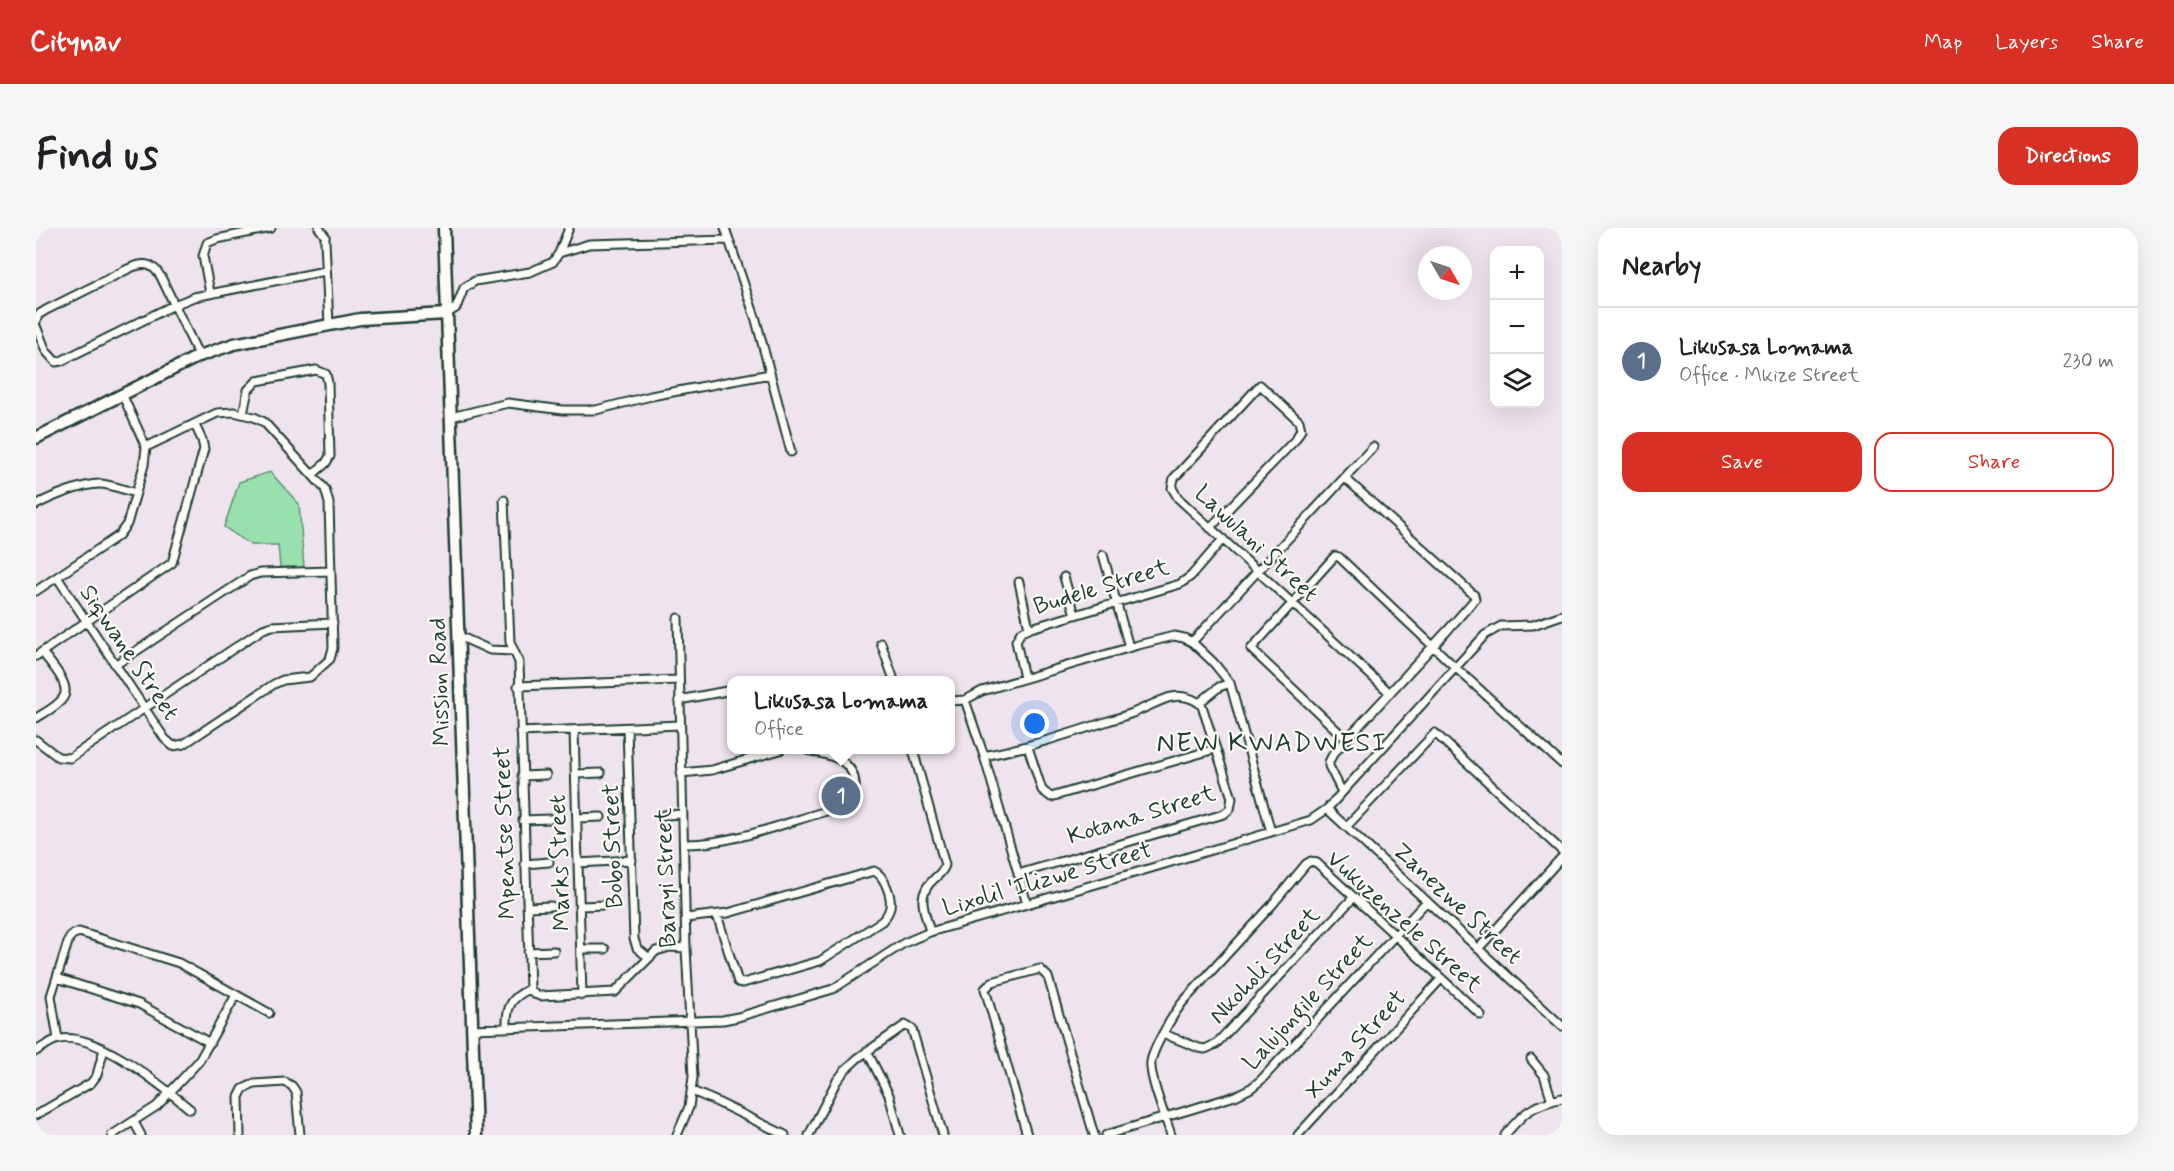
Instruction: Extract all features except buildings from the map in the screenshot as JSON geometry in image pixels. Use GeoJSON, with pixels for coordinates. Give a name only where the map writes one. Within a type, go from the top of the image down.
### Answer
{"type":"FeatureCollection","features":[{"type":"Feature","properties":{"kind":"street"},"geometry":{"type":"LineString","coordinates":[[210,293],[203,256],[207,243],[217,238],[270,228]]}},
{"type":"Feature","properties":{"kind":"street"},"geometry":{"type":"LineString","coordinates":[[319,228],[325,236],[329,325]]}},
{"type":"Feature","properties":{"kind":"street","name":"Mission Road"},"geometry":{"type":"LineString","coordinates":[[444,228],[476,1135]]}},
{"type":"Feature","properties":{"kind":"street"},"geometry":{"type":"LineString","coordinates":[[36,438],[199,356],[234,344],[375,317],[446,314],[456,308],[460,294],[471,283],[489,277],[530,272],[548,265],[559,253],[569,228]]}},
{"type":"Feature","properties":{"kind":"street"},"geometry":{"type":"LineString","coordinates":[[725,228],[756,320],[791,452]]}},
{"type":"Feature","properties":{"kind":"street"},"geometry":{"type":"LineString","coordinates":[[559,253],[589,244],[729,240]]}},
{"type":"Feature","properties":{"kind":"street"},"geometry":{"type":"LineString","coordinates":[[199,356],[174,305],[157,271],[152,265],[141,263],[38,315],[36,324],[46,351],[56,362],[174,305],[210,293],[325,271]]}},
{"type":"Feature","properties":{"kind":"street"},"geometry":{"type":"LineString","coordinates":[[243,414],[248,390],[257,381],[316,370],[323,372],[328,383],[330,451],[326,463],[312,476]]}},
{"type":"Feature","properties":{"kind":"street"},"geometry":{"type":"LineString","coordinates":[[451,417],[507,403],[563,410],[596,410],[651,396],[770,374]]}},
{"type":"Feature","properties":{"kind":"street","name":"Lawulani Street"},"geometry":{"type":"LineString","coordinates":[[1210,528],[1295,440],[1301,430],[1299,422],[1260,386],[1174,478],[1172,488],[1175,494],[1210,528],[1390,693]]}},
{"type":"Feature","properties":{"kind":"street"},"geometry":{"type":"LineString","coordinates":[[36,591],[122,532],[127,524],[144,465],[146,447],[122,394]]}},
{"type":"Feature","properties":{"kind":"street"},"geometry":{"type":"LineString","coordinates":[[36,740],[58,758],[70,758],[268,627],[333,623],[328,497],[325,489],[264,422],[243,414],[221,412],[146,447]]}},
{"type":"Feature","properties":{"kind":"street"},"geometry":{"type":"LineString","coordinates":[[36,718],[62,700],[65,692],[62,681],[39,654],[172,563],[204,449],[195,425]]}},
{"type":"Feature","properties":{"kind":"street"},"geometry":{"type":"LineString","coordinates":[[1192,642],[1373,447]]}},
{"type":"Feature","properties":{"kind":"street"},"geometry":{"type":"LineString","coordinates":[[1342,792],[1332,774],[1329,762],[1333,754],[1475,599],[1474,595],[1345,478]]}},
{"type":"Feature","properties":{"kind":"street"},"geometry":{"type":"LineString","coordinates":[[36,505],[55,496],[93,484],[104,484],[136,493]]}},
{"type":"Feature","properties":{"kind":"street","name":"Mpentse Street"},"geometry":{"type":"LineString","coordinates":[[504,500],[510,640],[519,662],[518,686],[530,989]]}},
{"type":"Feature","properties":{"kind":"street","name":"Budele Street"},"geometry":{"type":"LineString","coordinates":[[1024,678],[1016,641],[1021,632],[1183,582],[1223,539]]}},
{"type":"Feature","properties":{"kind":"street"},"geometry":{"type":"LineString","coordinates":[[1103,555],[1129,647]]}},
{"type":"Feature","properties":{"kind":"street"},"geometry":{"type":"LineString","coordinates":[[1346,739],[1251,649],[1335,556],[1339,557],[1562,764]]}},
{"type":"Feature","properties":{"kind":"street"},"geometry":{"type":"LineString","coordinates":[[115,665],[250,576],[260,573],[331,571]]}},
{"type":"Feature","properties":{"kind":"street","name":"Siqwane Street"},"geometry":{"type":"LineString","coordinates":[[57,577],[165,739],[173,746],[184,744],[274,684],[283,680],[310,677],[330,659],[333,648],[333,623]]}},
{"type":"Feature","properties":{"kind":"street"},"geometry":{"type":"LineString","coordinates":[[1064,577],[1075,615]]}},
{"type":"Feature","properties":{"kind":"street"},"geometry":{"type":"LineString","coordinates":[[1019,582],[1029,628]]}},
{"type":"Feature","properties":{"kind":"street","name":"Lixolil 'Ilizwe Street"},"geometry":{"type":"LineString","coordinates":[[472,1029],[691,1021],[738,1017],[833,989],[904,943],[930,932],[1311,820],[1327,809],[1485,635],[1506,625],[1533,625],[1562,615]]}},
{"type":"Feature","properties":{"kind":"street","name":"Barayi Street"},"geometry":{"type":"LineString","coordinates":[[677,1135],[692,1091],[678,618]]}},
{"type":"Feature","properties":{"kind":"street"},"geometry":{"type":"LineString","coordinates":[[459,636],[490,650],[514,651]]}},
{"type":"Feature","properties":{"kind":"street"},"geometry":{"type":"LineString","coordinates":[[955,701],[965,700],[1024,678],[1129,647],[1174,636],[1192,642],[1217,666],[1230,683],[1271,832]]}},
{"type":"Feature","properties":{"kind":"street"},"geometry":{"type":"LineString","coordinates":[[881,643],[892,676]]}},
{"type":"Feature","properties":{"kind":"street"},"geometry":{"type":"LineString","coordinates":[[518,686],[679,680]]}},
{"type":"Feature","properties":{"kind":"street"},"geometry":{"type":"LineString","coordinates":[[984,756],[1029,747],[1173,697],[1186,698],[1199,703],[1219,687],[1230,683]]}},
{"type":"Feature","properties":{"kind":"street"},"geometry":{"type":"LineString","coordinates":[[679,700],[727,691]]}},
{"type":"Feature","properties":{"kind":"street"},"geometry":{"type":"LineString","coordinates":[[965,700],[984,756],[1027,904]]}},
{"type":"Feature","properties":{"kind":"street","name":"Kotana Street"},"geometry":{"type":"LineString","coordinates":[[1018,874],[1228,812],[1232,801],[1206,716],[1199,703]]}},
{"type":"Feature","properties":{"kind":"street"},"geometry":{"type":"LineString","coordinates":[[520,732],[680,726]]}},
{"type":"Feature","properties":{"kind":"street","name":"Bobo Street"},"geometry":{"type":"LineString","coordinates":[[627,728],[634,939],[637,948],[648,957]]}},
{"type":"Feature","properties":{"kind":"street","name":"Marks Street"},"geometry":{"type":"LineString","coordinates":[[573,730],[582,995]]}},
{"type":"Feature","properties":{"kind":"street"},"geometry":{"type":"LineString","coordinates":[[1346,827],[1435,734],[1562,851]]}},
{"type":"Feature","properties":{"kind":"street"},"geometry":{"type":"LineString","coordinates":[[1029,747],[1042,790],[1051,797],[1215,748]]}},
{"type":"Feature","properties":{"kind":"street"},"geometry":{"type":"LineString","coordinates":[[681,773],[712,770],[766,754]]}},
{"type":"Feature","properties":{"kind":"street"},"geometry":{"type":"LineString","coordinates":[[684,844],[715,842],[847,805],[855,795],[856,788],[850,769],[839,759],[821,754]]}},
{"type":"Feature","properties":{"kind":"street"},"geometry":{"type":"LineString","coordinates":[[914,754],[945,865],[943,870],[927,885],[921,899],[930,932]]}},
{"type":"Feature","properties":{"kind":"street"},"geometry":{"type":"LineString","coordinates":[[576,774],[601,773]]}},
{"type":"Feature","properties":{"kind":"street"},"geometry":{"type":"LineString","coordinates":[[522,777],[546,775]]}},
{"type":"Feature","properties":{"kind":"street","name":"Zanezwe Street"},"geometry":{"type":"LineString","coordinates":[[1327,809],[1562,1026]]}},
{"type":"Feature","properties":{"kind":"street"},"geometry":{"type":"LineString","coordinates":[[664,815],[683,814]]}},
{"type":"Feature","properties":{"kind":"street"},"geometry":{"type":"LineString","coordinates":[[577,818],[601,817]]}},
{"type":"Feature","properties":{"kind":"street"},"geometry":{"type":"LineString","coordinates":[[524,820],[550,819]]}},
{"type":"Feature","properties":{"kind":"street"},"geometry":{"type":"LineString","coordinates":[[1478,949],[1562,857]]}},
{"type":"Feature","properties":{"kind":"street"},"geometry":{"type":"LineString","coordinates":[[579,862],[632,860]]}},
{"type":"Feature","properties":{"kind":"street","name":"Vukuzenzele Street"},"geometry":{"type":"LineString","coordinates":[[1172,1135],[1151,1068],[1154,1055],[1164,1034],[1182,1003],[1311,861],[1317,863],[1481,1015]]}},
{"type":"Feature","properties":{"kind":"street"},"geometry":{"type":"LineString","coordinates":[[525,864],[549,862]]}},
{"type":"Feature","properties":{"kind":"street"},"geometry":{"type":"LineString","coordinates":[[686,918],[717,915],[874,871],[879,873],[883,881],[891,906],[882,921],[820,961],[743,983],[738,982],[717,915]]}},
{"type":"Feature","properties":{"kind":"street","name":"Nkoholi Street"},"geometry":{"type":"LineString","coordinates":[[1164,1034],[1199,1048],[1205,1049],[1216,1044],[1353,897]]}},
{"type":"Feature","properties":{"kind":"street","name":"Lalujongile Street"},"geometry":{"type":"LineString","coordinates":[[1106,1135],[1235,1096],[1251,1089],[1427,901]]}},
{"type":"Feature","properties":{"kind":"street"},"geometry":{"type":"LineString","coordinates":[[580,906],[605,905]]}},
{"type":"Feature","properties":{"kind":"street"},"geometry":{"type":"LineString","coordinates":[[527,907],[551,906]]}},
{"type":"Feature","properties":{"kind":"street"},"geometry":{"type":"LineString","coordinates":[[58,1039],[51,1002],[69,939],[79,932],[172,960],[269,1013]]}},
{"type":"Feature","properties":{"kind":"street"},"geometry":{"type":"LineString","coordinates":[[507,1028],[510,1003],[519,994],[530,989],[534,994],[540,996],[615,992],[648,957],[664,948],[686,948]]}},
{"type":"Feature","properties":{"kind":"street"},"geometry":{"type":"LineString","coordinates":[[581,949],[605,949]]}},
{"type":"Feature","properties":{"kind":"street"},"geometry":{"type":"LineString","coordinates":[[528,951],[554,951]]}},
{"type":"Feature","properties":{"kind":"street"},"geometry":{"type":"LineString","coordinates":[[1027,1135],[985,989],[992,982],[1040,969],[1048,977],[1094,1135]]}},
{"type":"Feature","properties":{"kind":"street"},"geometry":{"type":"LineString","coordinates":[[57,978],[139,1004],[210,1043]]}},
{"type":"Feature","properties":{"kind":"street","name":"Xuma Street"},"geometry":{"type":"LineString","coordinates":[[1298,1135],[1441,979]]}},
{"type":"Feature","properties":{"kind":"street"},"geometry":{"type":"LineString","coordinates":[[112,1135],[157,1106],[199,1061],[237,995]]}},
{"type":"Feature","properties":{"kind":"street"},"geometry":{"type":"LineString","coordinates":[[809,1135],[840,1076],[867,1051],[905,1025],[910,1027],[943,1135]]}},
{"type":"Feature","properties":{"kind":"street"},"geometry":{"type":"LineString","coordinates":[[36,1051],[58,1039],[79,1041],[104,1049],[122,1057],[190,1109]]}},
{"type":"Feature","properties":{"kind":"street"},"geometry":{"type":"LineString","coordinates":[[36,1115],[91,1083],[97,1075],[104,1049]]}},
{"type":"Feature","properties":{"kind":"street"},"geometry":{"type":"LineString","coordinates":[[867,1051],[889,1095],[900,1135]]}},
{"type":"Feature","properties":{"kind":"street"},"geometry":{"type":"LineString","coordinates":[[1531,1059],[1544,1075],[1552,1101]]}},
{"type":"Feature","properties":{"kind":"street"},"geometry":{"type":"LineString","coordinates":[[240,1135],[239,1097],[243,1089],[254,1084],[285,1082],[297,1092],[300,1135]]}},
{"type":"Feature","properties":{"kind":"street"},"geometry":{"type":"LineString","coordinates":[[692,1091],[784,1135]]}},
{"type":"Feature","properties":{"kind":"street"},"geometry":{"type":"LineString","coordinates":[[1505,1135],[1527,1110],[1562,1098]]}},
{"type":"Feature","properties":{"kind":"street"},"geometry":{"type":"LineString","coordinates":[[134,1122],[141,1135]]}},
{"type":"Feature","properties":{"kind":"green space"},"geometry":{"type":"Polygon","coordinates":[[[270,472],[299,504],[304,568],[280,567],[278,545],[251,545],[224,527],[239,482],[270,472]]]}},
{"type":"Feature","properties":{"kind":"place","name":"Likusasa Lomama"},"geometry":{"type":"Point","coordinates":[841,796]}},
{"type":"Feature","properties":{"kind":"district","name":"NEW KWADWESI"},"geometry":{"type":"Point","coordinates":[1272,742]}}]}
